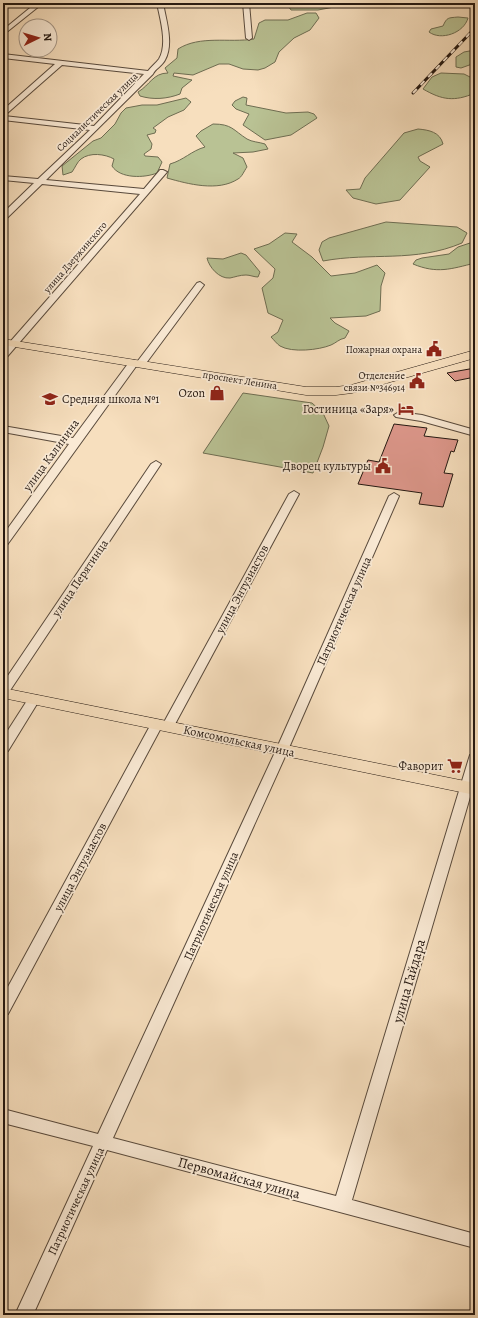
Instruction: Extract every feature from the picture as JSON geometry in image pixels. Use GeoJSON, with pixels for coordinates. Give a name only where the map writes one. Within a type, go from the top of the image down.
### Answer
{"type":"FeatureCollection","features":[{"type":"Feature","properties":{"kind":"main road","name":"проспект Ленина"},"geometry":{"type":"LineString","coordinates":[[8,343],[306,391],[336,391],[375,383],[475,354]]}},
{"type":"Feature","properties":{"kind":"main road","name":"Комсомольская улица"},"geometry":{"type":"LineString","coordinates":[[3,692],[471,788]]}},
{"type":"Feature","properties":{"kind":"street"},"geometry":{"type":"LineString","coordinates":[[3,8],[10,3]]}},
{"type":"Feature","properties":{"kind":"street"},"geometry":{"type":"LineString","coordinates":[[3,33],[40,3]]}},
{"type":"Feature","properties":{"kind":"street","name":"Социалистическая улица"},"geometry":{"type":"LineString","coordinates":[[3,217],[96,128],[162,60],[166,52],[166,42],[160,3]]}},
{"type":"Feature","properties":{"kind":"street"},"geometry":{"type":"LineString","coordinates":[[246,3],[249,38]]}},
{"type":"Feature","properties":{"kind":"street"},"geometry":{"type":"LineString","coordinates":[[3,56],[150,73]]}},
{"type":"Feature","properties":{"kind":"street"},"geometry":{"type":"LineString","coordinates":[[3,114],[60,63]]}},
{"type":"Feature","properties":{"kind":"street"},"geometry":{"type":"LineString","coordinates":[[3,118],[96,128]]}},
{"type":"Feature","properties":{"kind":"street","name":"улица Дзержинского"},"geometry":{"type":"LineString","coordinates":[[3,356],[8,343],[163,172]]}},
{"type":"Feature","properties":{"kind":"street"},"geometry":{"type":"LineString","coordinates":[[3,178],[146,192]]}},
{"type":"Feature","properties":{"kind":"street","name":"улица Калинина"},"geometry":{"type":"LineString","coordinates":[[3,543],[76,442],[200,285]]}},
{"type":"Feature","properties":{"kind":"street"},"geometry":{"type":"LineString","coordinates":[[399,415],[422,418],[475,433]]}},
{"type":"Feature","properties":{"kind":"street"},"geometry":{"type":"LineString","coordinates":[[3,429],[76,442]]}},
{"type":"Feature","properties":{"kind":"street","name":"улица Перятинца"},"geometry":{"type":"LineString","coordinates":[[3,692],[156,464]]}},
{"type":"Feature","properties":{"kind":"street","name":"улица Энтузиастов"},"geometry":{"type":"LineString","coordinates":[[3,1010],[294,494]]}},
{"type":"Feature","properties":{"kind":"street","name":"Патриотическая улица"},"geometry":{"type":"LineString","coordinates":[[24,1315],[282,750],[394,496]]}},
{"type":"Feature","properties":{"kind":"street"},"geometry":{"type":"LineString","coordinates":[[3,748],[34,699]]}},
{"type":"Feature","properties":{"kind":"street","name":"улица Гайдара"},"geometry":{"type":"LineString","coordinates":[[342,1205],[471,788],[475,758]]}},
{"type":"Feature","properties":{"kind":"street","name":"Первомайская улица"},"geometry":{"type":"LineString","coordinates":[[3,1116],[475,1241]]}},
{"type":"Feature","properties":{"kind":"green space"},"geometry":{"type":"Polygon","coordinates":[[[286,3],[356,3],[318,10],[291,10],[286,3]]]}},
{"type":"Feature","properties":{"kind":"green space"},"geometry":{"type":"Polygon","coordinates":[[[307,13],[316,13],[319,18],[310,30],[294,38],[279,52],[275,62],[265,68],[258,70],[243,69],[229,64],[219,64],[193,75],[174,73],[173,76],[192,80],[182,88],[180,94],[165,98],[155,98],[140,96],[138,92],[155,77],[168,73],[165,68],[177,58],[178,49],[196,42],[254,39],[259,23],[265,20],[288,20],[307,13]]]}},
{"type":"Feature","properties":{"kind":"green space"},"geometry":{"type":"Polygon","coordinates":[[[448,18],[468,18],[462,28],[452,34],[440,36],[429,32],[431,29],[443,26],[448,18]]]}},
{"type":"Feature","properties":{"kind":"green space"},"geometry":{"type":"Polygon","coordinates":[[[475,37],[475,50],[473,45],[475,37]]]}},
{"type":"Feature","properties":{"kind":"green space"},"geometry":{"type":"Polygon","coordinates":[[[475,50],[475,63],[461,68],[456,67],[456,57],[464,52],[475,50]]]}},
{"type":"Feature","properties":{"kind":"green space"},"geometry":{"type":"Polygon","coordinates":[[[441,73],[464,74],[475,78],[475,93],[454,99],[436,96],[423,89],[432,77],[441,73]]]}},
{"type":"Feature","properties":{"kind":"green space"},"geometry":{"type":"Polygon","coordinates":[[[243,97],[247,98],[246,105],[286,113],[308,112],[314,114],[317,118],[291,135],[265,140],[243,125],[249,114],[236,109],[232,105],[235,101],[243,97]]]}},
{"type":"Feature","properties":{"kind":"green space"},"geometry":{"type":"Polygon","coordinates":[[[186,98],[191,102],[184,110],[168,117],[153,128],[156,130],[155,133],[147,135],[152,144],[151,149],[144,154],[145,156],[158,157],[162,162],[157,173],[146,176],[127,175],[116,170],[112,166],[114,159],[98,154],[89,155],[81,159],[72,172],[63,175],[62,166],[93,141],[101,138],[115,124],[121,113],[126,108],[142,105],[157,105],[186,98]]]}},
{"type":"Feature","properties":{"kind":"green space"},"geometry":{"type":"Polygon","coordinates":[[[213,124],[228,126],[249,140],[265,144],[268,149],[253,152],[233,153],[243,158],[247,167],[239,178],[230,183],[203,186],[167,178],[170,164],[205,147],[196,136],[201,131],[213,124]]]}},
{"type":"Feature","properties":{"kind":"green space"},"geometry":{"type":"Polygon","coordinates":[[[418,129],[434,132],[442,140],[443,144],[418,157],[420,161],[430,167],[400,200],[376,204],[353,198],[346,190],[360,189],[365,178],[404,133],[418,129]]]}},
{"type":"Feature","properties":{"kind":"green space"},"geometry":{"type":"Polygon","coordinates":[[[386,222],[457,227],[467,233],[462,243],[427,253],[341,258],[323,261],[319,250],[322,242],[329,238],[386,222]]]}},
{"type":"Feature","properties":{"kind":"green space"},"geometry":{"type":"Polygon","coordinates":[[[285,233],[297,234],[292,242],[312,257],[331,276],[355,273],[377,265],[385,273],[381,286],[380,311],[366,316],[330,318],[335,323],[349,331],[345,338],[326,347],[291,350],[279,345],[271,337],[278,332],[283,320],[268,313],[262,288],[273,278],[275,269],[254,249],[269,244],[285,233]]]}},
{"type":"Feature","properties":{"kind":"green space"},"geometry":{"type":"Polygon","coordinates":[[[475,242],[475,263],[444,270],[429,269],[413,264],[416,260],[422,258],[449,254],[458,247],[475,242]]]}},
{"type":"Feature","properties":{"kind":"green space"},"geometry":{"type":"Polygon","coordinates":[[[241,253],[246,255],[260,272],[258,277],[246,275],[230,278],[222,277],[212,269],[207,258],[223,259],[241,253]]]}},
{"type":"Feature","properties":{"kind":"green space"},"geometry":{"type":"Polygon","coordinates":[[[243,393],[312,403],[323,413],[329,426],[313,473],[203,453],[243,393]]]}},
{"type":"Feature","properties":{"kind":"building"},"geometry":{"type":"Polygon","coordinates":[[[475,368],[475,377],[455,381],[447,373],[475,368]]]}},
{"type":"Feature","properties":{"kind":"building","name":"Дворец культуры"},"geometry":{"type":"Polygon","coordinates":[[[394,424],[427,428],[424,436],[458,440],[454,452],[451,451],[444,473],[453,474],[443,507],[419,504],[422,493],[358,484],[368,460],[379,462],[394,424]]]}},
{"type":"Feature","properties":{"kind":"railway"},"geometry":{"type":"LineString","coordinates":[[413,93],[475,28]]}},
{"type":"Feature","properties":{"kind":"place","name":"Пожарная охрана"},"geometry":{"type":"Point","coordinates":[434,349]}},
{"type":"Feature","properties":{"kind":"place","name":"Отделение связи №346914"},"geometry":{"type":"Point","coordinates":[417,381]}},
{"type":"Feature","properties":{"kind":"place","name":"Ozon"},"geometry":{"type":"Point","coordinates":[217,393]}},
{"type":"Feature","properties":{"kind":"place","name":"Средняя школа №1"},"geometry":{"type":"Point","coordinates":[50,399]}},
{"type":"Feature","properties":{"kind":"place","name":"Гостиница «Заря»"},"geometry":{"type":"Point","coordinates":[406,409]}},
{"type":"Feature","properties":{"kind":"place","name":"Дворец культуры"},"geometry":{"type":"Point","coordinates":[383,466]}},
{"type":"Feature","properties":{"kind":"place","name":"Фаворит"},"geometry":{"type":"Point","coordinates":[455,766]}}]}
